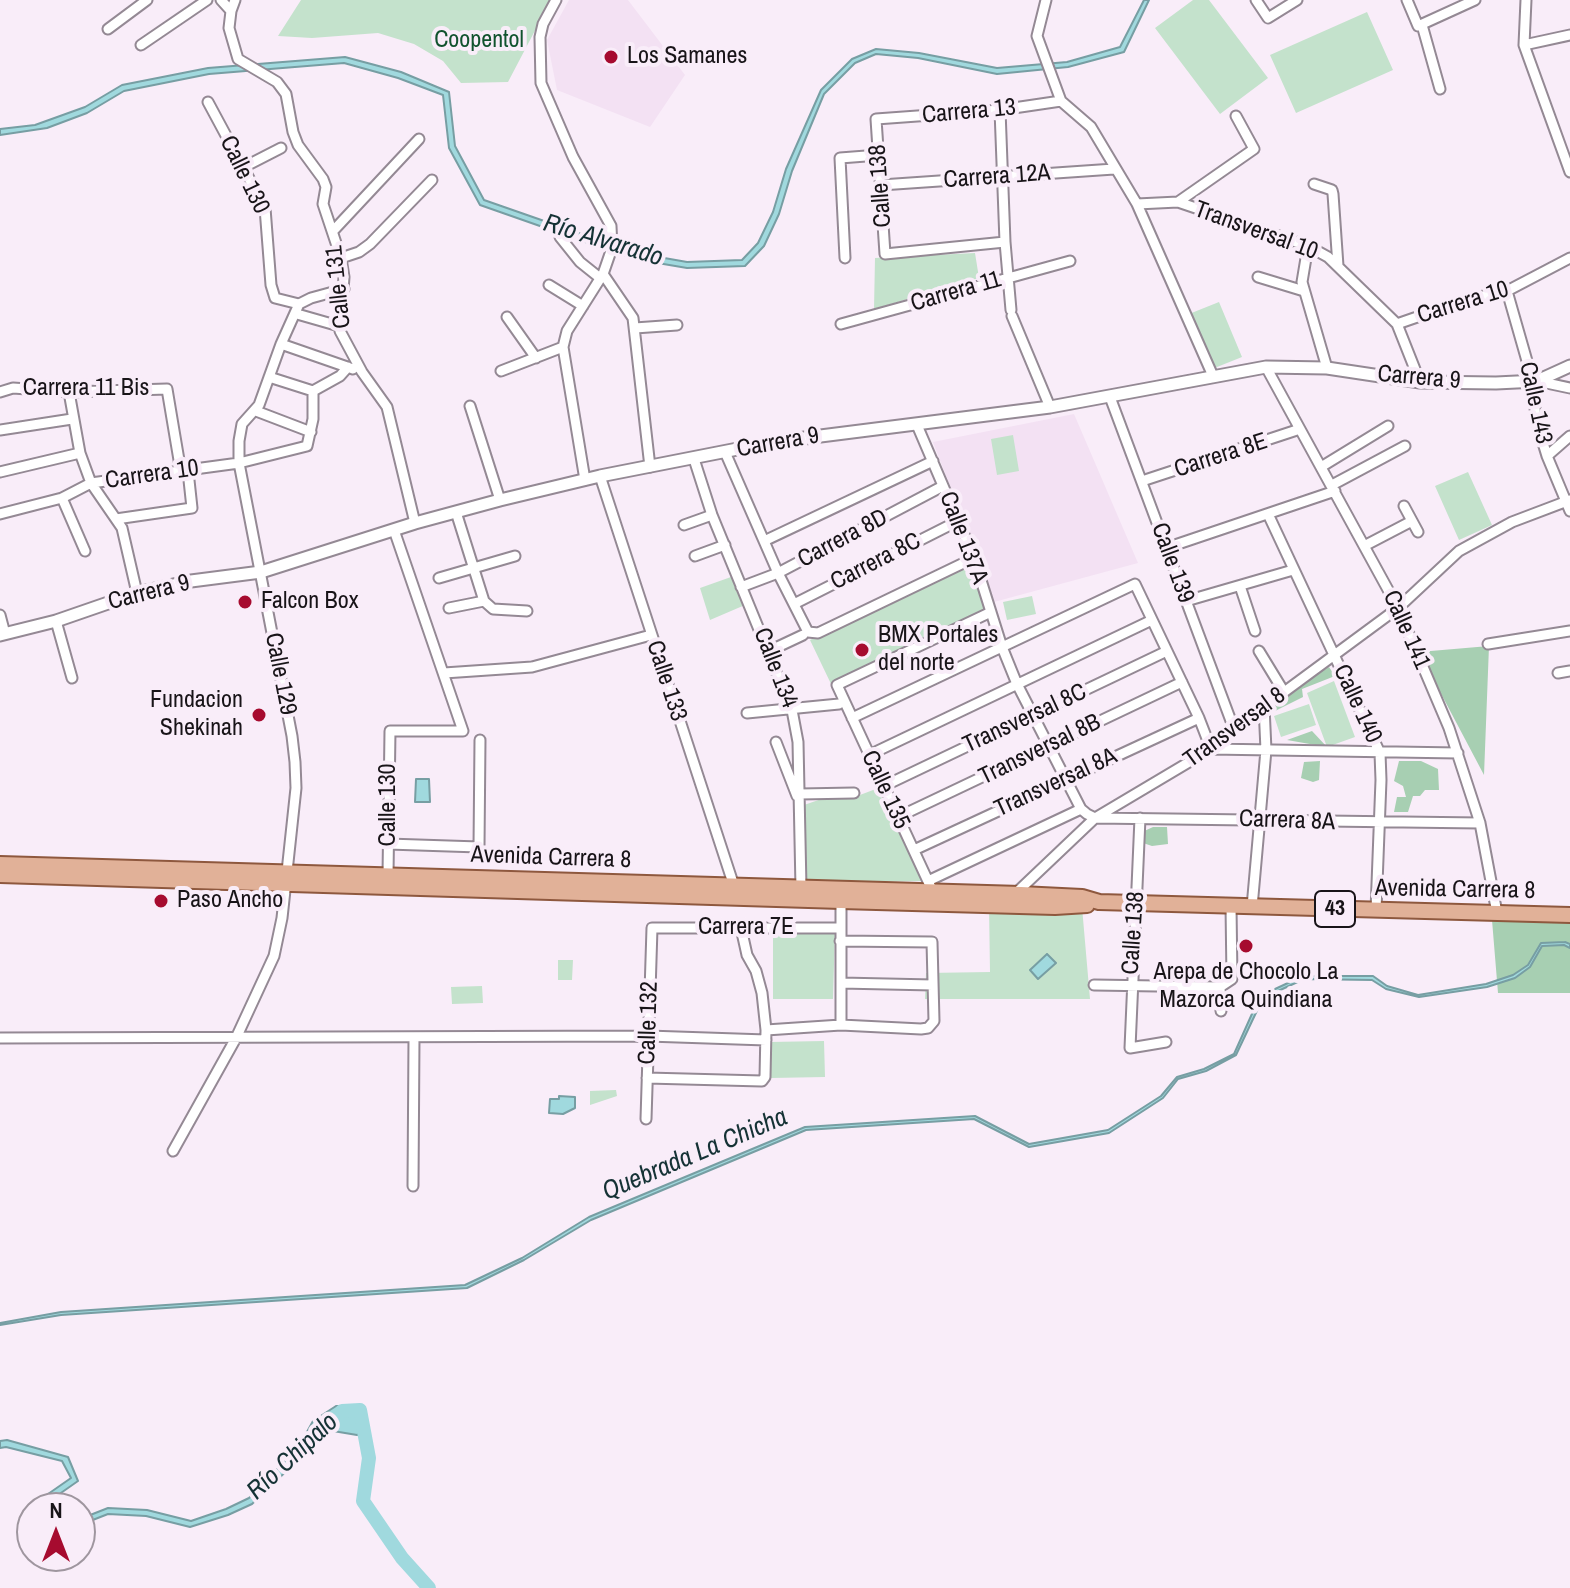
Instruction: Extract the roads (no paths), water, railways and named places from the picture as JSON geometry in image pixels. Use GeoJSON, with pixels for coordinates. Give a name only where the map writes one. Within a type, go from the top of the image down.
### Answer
{"type":"FeatureCollection","features":[{"type":"Feature","properties":{"kind":"main road","name":"Avenida Carrera 8"},"geometry":{"type":"LineString","coordinates":[[0,864],[841,901],[1055,907],[1099,902]]}},
{"type":"Feature","properties":{"kind":"main road","name":"Avenida Carrera 8"},"geometry":{"type":"LineString","coordinates":[[0,875],[285,878],[388,875],[801,888],[930,886],[1082,897],[1099,902],[1570,915]]}},
{"type":"Feature","properties":{"kind":"street"},"geometry":{"type":"LineString","coordinates":[[108,29],[147,0]]}},
{"type":"Feature","properties":{"kind":"street"},"geometry":{"type":"LineString","coordinates":[[141,45],[207,0]]}},
{"type":"Feature","properties":{"kind":"street"},"geometry":{"type":"LineString","coordinates":[[221,0],[231,11],[235,0]]}},
{"type":"Feature","properties":{"kind":"street"},"geometry":{"type":"LineString","coordinates":[[556,0],[543,24],[540,37],[541,83],[573,157],[611,226],[612,248],[601,276],[567,331],[563,347],[585,480]]}},
{"type":"Feature","properties":{"kind":"street"},"geometry":{"type":"LineString","coordinates":[[1046,0],[1037,36],[1061,101],[1091,127],[1137,204],[1213,376]]}},
{"type":"Feature","properties":{"kind":"street"},"geometry":{"type":"LineString","coordinates":[[1256,0],[1268,18],[1297,0]]}},
{"type":"Feature","properties":{"kind":"street"},"geometry":{"type":"LineString","coordinates":[[1407,0],[1420,25],[1440,89]]}},
{"type":"Feature","properties":{"kind":"street"},"geometry":{"type":"LineString","coordinates":[[1448,0],[1453,10]]}},
{"type":"Feature","properties":{"kind":"street"},"geometry":{"type":"LineString","coordinates":[[1420,25],[1475,0]]}},
{"type":"Feature","properties":{"kind":"street"},"geometry":{"type":"LineString","coordinates":[[1526,0],[1524,45],[1570,172]]}},
{"type":"Feature","properties":{"kind":"street","name":"Calle 131"},"geometry":{"type":"LineString","coordinates":[[231,11],[229,28],[238,59],[277,82],[286,94],[298,145],[323,179],[326,194],[323,204],[341,258],[344,289],[339,326],[362,372],[387,407],[415,523]]}},
{"type":"Feature","properties":{"kind":"street"},"geometry":{"type":"LineString","coordinates":[[1524,45],[1570,35]]}},
{"type":"Feature","properties":{"kind":"street","name":"Carrera 13"},"geometry":{"type":"LineString","coordinates":[[876,119],[1000,110],[1061,101]]}},
{"type":"Feature","properties":{"kind":"street","name":"Calle 130"},"geometry":{"type":"LineString","coordinates":[[208,102],[268,219],[271,285],[275,298],[298,309]]}},
{"type":"Feature","properties":{"kind":"street"},"geometry":{"type":"LineString","coordinates":[[1000,110],[1005,242],[1012,313],[1050,407]]}},
{"type":"Feature","properties":{"kind":"street"},"geometry":{"type":"LineString","coordinates":[[1178,202],[1254,149],[1236,116]]}},
{"type":"Feature","properties":{"kind":"street","name":"Calle 138"},"geometry":{"type":"LineString","coordinates":[[876,119],[885,254],[1005,242]]}},
{"type":"Feature","properties":{"kind":"street"},"geometry":{"type":"LineString","coordinates":[[333,231],[419,139]]}},
{"type":"Feature","properties":{"kind":"street"},"geometry":{"type":"LineString","coordinates":[[242,168],[281,148]]}},
{"type":"Feature","properties":{"kind":"street"},"geometry":{"type":"LineString","coordinates":[[845,258],[840,158],[879,155]]}},
{"type":"Feature","properties":{"kind":"street","name":"Carrera 12A"},"geometry":{"type":"LineString","coordinates":[[881,185],[1114,169]]}},
{"type":"Feature","properties":{"kind":"street"},"geometry":{"type":"LineString","coordinates":[[341,258],[359,252],[370,244],[432,180]]}},
{"type":"Feature","properties":{"kind":"street"},"geometry":{"type":"LineString","coordinates":[[1314,184],[1332,190],[1338,266]]}},
{"type":"Feature","properties":{"kind":"street","name":"Transversal 10"},"geometry":{"type":"LineString","coordinates":[[1137,204],[1178,202],[1308,246],[1328,257],[1397,324]]}},
{"type":"Feature","properties":{"kind":"street"},"geometry":{"type":"LineString","coordinates":[[560,237],[580,262],[601,276],[633,318],[650,467]]}},
{"type":"Feature","properties":{"kind":"street"},"geometry":{"type":"LineString","coordinates":[[1308,246],[1302,271],[1304,291],[1327,368]]}},
{"type":"Feature","properties":{"kind":"street","name":"Carrera 10"},"geometry":{"type":"LineString","coordinates":[[1397,324],[1469,299],[1507,291],[1570,258]]}},
{"type":"Feature","properties":{"kind":"street","name":"Carrera 11"},"geometry":{"type":"LineString","coordinates":[[841,324],[1070,261]]}},
{"type":"Feature","properties":{"kind":"street"},"geometry":{"type":"LineString","coordinates":[[1258,277],[1304,291]]}},
{"type":"Feature","properties":{"kind":"street"},"geometry":{"type":"LineString","coordinates":[[549,285],[583,306]]}},
{"type":"Feature","properties":{"kind":"street"},"geometry":{"type":"LineString","coordinates":[[313,391],[311,432],[256,411],[298,309],[311,298],[344,289]]}},
{"type":"Feature","properties":{"kind":"street","name":"Calle 143"},"geometry":{"type":"LineString","coordinates":[[1507,291],[1535,381],[1536,420],[1547,456],[1569,504]]}},
{"type":"Feature","properties":{"kind":"street"},"geometry":{"type":"LineString","coordinates":[[298,309],[339,326]]}},
{"type":"Feature","properties":{"kind":"street"},"geometry":{"type":"LineString","coordinates":[[507,317],[536,358]]}},
{"type":"Feature","properties":{"kind":"street"},"geometry":{"type":"LineString","coordinates":[[1397,324],[1420,382]]}},
{"type":"Feature","properties":{"kind":"street"},"geometry":{"type":"LineString","coordinates":[[635,328],[677,325]]}},
{"type":"Feature","properties":{"kind":"street"},"geometry":{"type":"LineString","coordinates":[[281,344],[362,372]]}},
{"type":"Feature","properties":{"kind":"street"},"geometry":{"type":"LineString","coordinates":[[501,371],[563,347]]}},
{"type":"Feature","properties":{"kind":"street","name":"Carrera 9"},"geometry":{"type":"LineString","coordinates":[[3,634],[56,621],[137,593],[191,581],[261,572],[415,523],[500,500],[600,476],[832,433],[1050,407],[1266,367],[1327,368],[1420,382],[1535,381],[1570,366]]}},
{"type":"Feature","properties":{"kind":"street"},"geometry":{"type":"LineString","coordinates":[[269,377],[313,391],[340,376],[348,367]]}},
{"type":"Feature","properties":{"kind":"street","name":"Calle 141"},"geometry":{"type":"LineString","coordinates":[[1266,367],[1398,608],[1458,753],[1480,823],[1497,913]]}},
{"type":"Feature","properties":{"kind":"street"},"geometry":{"type":"LineString","coordinates":[[1535,381],[1570,388]]}},
{"type":"Feature","properties":{"kind":"street","name":"Carrera 11 Bis"},"geometry":{"type":"LineString","coordinates":[[0,392],[13,388],[69,392],[165,388],[170,393],[184,471]]}},
{"type":"Feature","properties":{"kind":"street"},"geometry":{"type":"LineString","coordinates":[[69,392],[80,453],[91,483],[127,540],[137,593]]}},
{"type":"Feature","properties":{"kind":"street","name":"Calle 139"},"geometry":{"type":"LineString","coordinates":[[1110,397],[1234,729]]}},
{"type":"Feature","properties":{"kind":"street"},"geometry":{"type":"LineString","coordinates":[[470,406],[500,500]]}},
{"type":"Feature","properties":{"kind":"street","name":"Calle 129"},"geometry":{"type":"LineString","coordinates":[[173,1151],[236,1038],[274,956],[282,918],[296,788],[295,762],[239,463],[240,430],[246,418],[256,411]]}},
{"type":"Feature","properties":{"kind":"street"},"geometry":{"type":"LineString","coordinates":[[0,430],[72,419]]}},
{"type":"Feature","properties":{"kind":"street","name":"Calle 137A"},"geometry":{"type":"LineString","coordinates":[[917,425],[974,558],[1017,684],[1081,809]]}},
{"type":"Feature","properties":{"kind":"street"},"geometry":{"type":"LineString","coordinates":[[1321,467],[1388,426]]}},
{"type":"Feature","properties":{"kind":"street","name":"Carrera 8E"},"geometry":{"type":"LineString","coordinates":[[1142,481],[1300,429]]}},
{"type":"Feature","properties":{"kind":"street","name":"Carrera 10"},"geometry":{"type":"LineString","coordinates":[[0,514],[62,498],[91,483],[239,463],[307,446],[311,432]]}},
{"type":"Feature","properties":{"kind":"street"},"geometry":{"type":"LineString","coordinates":[[1547,456],[1570,436]]}},
{"type":"Feature","properties":{"kind":"street"},"geometry":{"type":"LineString","coordinates":[[1166,548],[1268,514],[1333,488],[1405,446]]}},
{"type":"Feature","properties":{"kind":"street"},"geometry":{"type":"LineString","coordinates":[[725,452],[778,573],[808,632],[818,633],[974,558]]}},
{"type":"Feature","properties":{"kind":"street"},"geometry":{"type":"LineString","coordinates":[[0,472],[80,453]]}},
{"type":"Feature","properties":{"kind":"street","name":"Calle 134"},"geometry":{"type":"LineString","coordinates":[[694,459],[712,515],[792,710],[798,742],[801,888]]}},
{"type":"Feature","properties":{"kind":"street"},"geometry":{"type":"LineString","coordinates":[[764,541],[933,461]]}},
{"type":"Feature","properties":{"kind":"street"},"geometry":{"type":"LineString","coordinates":[[116,519],[192,508],[184,471]]}},
{"type":"Feature","properties":{"kind":"street","name":"Calle 133"},"geometry":{"type":"LineString","coordinates":[[600,476],[734,886]]}},
{"type":"Feature","properties":{"kind":"street","name":"Carrera 8D"},"geometry":{"type":"LineString","coordinates":[[741,587],[778,573],[943,486]]}},
{"type":"Feature","properties":{"kind":"street"},"geometry":{"type":"LineString","coordinates":[[62,498],[85,551]]}},
{"type":"Feature","properties":{"kind":"street","name":"Transversal 8"},"geometry":{"type":"LineString","coordinates":[[1015,894],[1095,818],[1211,749],[1264,706],[1398,608],[1474,541],[1512,522],[1569,504]]}},
{"type":"Feature","properties":{"kind":"street"},"geometry":{"type":"LineString","coordinates":[[1404,506],[1418,532]]}},
{"type":"Feature","properties":{"kind":"street"},"geometry":{"type":"LineString","coordinates":[[456,512],[484,601],[493,609],[527,611]]}},
{"type":"Feature","properties":{"kind":"street","name":"Calle 140"},"geometry":{"type":"LineString","coordinates":[[1268,514],[1380,753],[1376,910]]}},
{"type":"Feature","properties":{"kind":"street"},"geometry":{"type":"LineString","coordinates":[[684,525],[712,515]]}},
{"type":"Feature","properties":{"kind":"street","name":"Carrera 8C"},"geometry":{"type":"LineString","coordinates":[[794,604],[958,521]]}},
{"type":"Feature","properties":{"kind":"street"},"geometry":{"type":"LineString","coordinates":[[1366,545],[1412,521]]}},
{"type":"Feature","properties":{"kind":"street"},"geometry":{"type":"LineString","coordinates":[[394,530],[444,673],[532,667],[651,635]]}},
{"type":"Feature","properties":{"kind":"street"},"geometry":{"type":"LineString","coordinates":[[695,556],[725,545]]}},
{"type":"Feature","properties":{"kind":"street"},"geometry":{"type":"LineString","coordinates":[[439,578],[515,556]]}},
{"type":"Feature","properties":{"kind":"street"},"geometry":{"type":"LineString","coordinates":[[1186,601],[1293,570]]}},
{"type":"Feature","properties":{"kind":"street"},"geometry":{"type":"LineString","coordinates":[[852,718],[1135,584],[1211,749],[1458,753]]}},
{"type":"Feature","properties":{"kind":"street"},"geometry":{"type":"LineString","coordinates":[[1240,586],[1255,631]]}},
{"type":"Feature","properties":{"kind":"street"},"geometry":{"type":"LineString","coordinates":[[449,608],[484,601]]}},
{"type":"Feature","properties":{"kind":"street","name":"Calle 135"},"geometry":{"type":"LineString","coordinates":[[930,886],[837,685],[991,612]]}},
{"type":"Feature","properties":{"kind":"street"},"geometry":{"type":"LineString","coordinates":[[0,615],[3,634]]}},
{"type":"Feature","properties":{"kind":"street"},"geometry":{"type":"LineString","coordinates":[[869,755],[1152,620]]}},
{"type":"Feature","properties":{"kind":"street"},"geometry":{"type":"LineString","coordinates":[[56,621],[72,678]]}},
{"type":"Feature","properties":{"kind":"street"},"geometry":{"type":"LineString","coordinates":[[1488,644],[1570,631]]}},
{"type":"Feature","properties":{"kind":"street"},"geometry":{"type":"LineString","coordinates":[[769,651],[803,635]]}},
{"type":"Feature","properties":{"kind":"street","name":"Transversal 8C"},"geometry":{"type":"LineString","coordinates":[[884,786],[1167,651]]}},
{"type":"Feature","properties":{"kind":"street"},"geometry":{"type":"LineString","coordinates":[[1259,651],[1284,692]]}},
{"type":"Feature","properties":{"kind":"street"},"geometry":{"type":"LineString","coordinates":[[1558,673],[1570,671]]}},
{"type":"Feature","properties":{"kind":"street","name":"Calle 130"},"geometry":{"type":"LineString","coordinates":[[388,875],[389,734],[393,729],[463,731],[444,673]]}},
{"type":"Feature","properties":{"kind":"street","name":"Transversal 8B"},"geometry":{"type":"LineString","coordinates":[[898,817],[1182,682]]}},
{"type":"Feature","properties":{"kind":"street"},"geometry":{"type":"LineString","coordinates":[[747,713],[839,704]]}},
{"type":"Feature","properties":{"kind":"street"},"geometry":{"type":"LineString","coordinates":[[1252,907],[1266,750],[1264,706]]}},
{"type":"Feature","properties":{"kind":"street","name":"Transversal 8A"},"geometry":{"type":"LineString","coordinates":[[914,850],[1199,718]]}},
{"type":"Feature","properties":{"kind":"street"},"geometry":{"type":"LineString","coordinates":[[388,844],[479,847],[480,740]]}},
{"type":"Feature","properties":{"kind":"street"},"geometry":{"type":"LineString","coordinates":[[776,742],[800,798],[854,793]]}},
{"type":"Feature","properties":{"kind":"street"},"geometry":{"type":"LineString","coordinates":[[930,886],[1081,809],[1095,818]]}},
{"type":"Feature","properties":{"kind":"street","name":"Carrera 8A"},"geometry":{"type":"LineString","coordinates":[[1095,818],[1480,823]]}},
{"type":"Feature","properties":{"kind":"street","name":"Calle 138"},"geometry":{"type":"LineString","coordinates":[[1140,818],[1130,1048],[1166,1042]]}},
{"type":"Feature","properties":{"kind":"street"},"geometry":{"type":"LineString","coordinates":[[841,901],[841,1025]]}},
{"type":"Feature","properties":{"kind":"street"},"geometry":{"type":"LineString","coordinates":[[1094,985],[1220,987],[1232,979],[1231,906]]}},
{"type":"Feature","properties":{"kind":"street","name":"Carrera 7E"},"geometry":{"type":"LineString","coordinates":[[652,928],[840,928]]}},
{"type":"Feature","properties":{"kind":"street","name":"Calle 132"},"geometry":{"type":"LineString","coordinates":[[646,1119],[652,928]]}},
{"type":"Feature","properties":{"kind":"street"},"geometry":{"type":"LineString","coordinates":[[647,1078],[762,1081],[765,1077],[766,1035],[762,993],[741,928]]}},
{"type":"Feature","properties":{"kind":"street"},"geometry":{"type":"LineString","coordinates":[[0,1038],[766,1035],[841,1025],[928,1028],[934,1021],[932,942],[840,941]]}},
{"type":"Feature","properties":{"kind":"street"},"geometry":{"type":"LineString","coordinates":[[841,983],[933,985]]}},
{"type":"Feature","properties":{"kind":"street"},"geometry":{"type":"LineString","coordinates":[[1220,987],[1221,1011]]}},
{"type":"Feature","properties":{"kind":"street"},"geometry":{"type":"LineString","coordinates":[[413,1186],[414,1038]]}},
{"type":"Feature","properties":{"kind":"water"},"geometry":{"type":"Polygon","coordinates":[[[1144,0],[1149,0],[1124,52],[1068,67],[997,74],[918,58],[876,54],[855,63],[824,94],[792,171],[779,214],[764,246],[745,266],[687,268],[634,259],[480,205],[449,148],[443,95],[344,63],[209,74],[124,91],[87,113],[47,128],[0,135],[0,129],[35,125],[85,107],[122,85],[208,68],[345,57],[401,72],[449,92],[455,146],[484,200],[636,253],[687,262],[742,260],[758,243],[773,212],[786,169],[821,90],[852,59],[876,49],[919,53],[997,68],[1067,62],[1120,47],[1144,0]]]}},
{"type":"Feature","properties":{"kind":"water"},"geometry":{"type":"Polygon","coordinates":[[[416,779],[429,779],[430,802],[415,802],[416,779]]]}},
{"type":"Feature","properties":{"kind":"water"},"geometry":{"type":"Polygon","coordinates":[[[1541,943],[1570,944],[1570,948],[1564,945],[1542,946],[1530,967],[1515,978],[1487,987],[1419,997],[1386,989],[1372,980],[1304,979],[1263,998],[1236,1055],[1206,1071],[1178,1079],[1163,1098],[1109,1133],[1029,1147],[974,1119],[806,1130],[591,1220],[524,1260],[467,1288],[61,1315],[0,1325],[61,1312],[465,1285],[522,1258],[589,1217],[805,1127],[975,1116],[1029,1144],[1108,1130],[1161,1096],[1177,1077],[1204,1069],[1234,1054],[1260,996],[1303,976],[1373,976],[1387,986],[1418,995],[1486,984],[1513,975],[1528,965],[1541,943]]]}},
{"type":"Feature","properties":{"kind":"water"},"geometry":{"type":"Polygon","coordinates":[[[1047,954],[1056,963],[1038,979],[1030,970],[1047,954]]]}},
{"type":"Feature","properties":{"kind":"water"},"geometry":{"type":"Polygon","coordinates":[[[559,1096],[575,1097],[575,1108],[563,1114],[549,1113],[550,1099],[559,1099],[559,1096]]]}},
{"type":"Feature","properties":{"kind":"water"},"geometry":{"type":"Polygon","coordinates":[[[336,1406],[358,1406],[368,1430],[357,1435],[333,1431],[322,1437],[252,1504],[228,1515],[190,1527],[146,1516],[108,1514],[96,1519],[96,1513],[108,1508],[147,1510],[191,1521],[226,1509],[249,1498],[298,1448],[313,1421],[336,1406]]]}},
{"type":"Feature","properties":{"kind":"water"},"geometry":{"type":"Polygon","coordinates":[[[7,1440],[68,1457],[78,1481],[62,1492],[51,1492],[71,1478],[62,1461],[0,1448],[0,1441],[7,1440]]]}},
{"type":"Feature","properties":{"kind":"waterway","name":"Río Chipalo"},"geometry":{"type":"LineString","coordinates":[[342,1411],[360,1410],[369,1458],[363,1501],[402,1558],[429,1588]]}},
{"type":"Feature","properties":{"kind":"place","name":"Los Samanes"},"geometry":{"type":"Point","coordinates":[611,57]}},
{"type":"Feature","properties":{"kind":"place","name":"Falcon Box"},"geometry":{"type":"Point","coordinates":[245,602]}},
{"type":"Feature","properties":{"kind":"place","name":"BMX Portales del norte"},"geometry":{"type":"Point","coordinates":[862,650]}},
{"type":"Feature","properties":{"kind":"place","name":"Fundacion Shekinah"},"geometry":{"type":"Point","coordinates":[259,715]}},
{"type":"Feature","properties":{"kind":"place","name":"Paso Ancho"},"geometry":{"type":"Point","coordinates":[161,901]}},
{"type":"Feature","properties":{"kind":"place","name":"Arepa de Chocolo La Mazorca Quindiana"},"geometry":{"type":"Point","coordinates":[1246,946]}},
{"type":"Feature","properties":{"kind":"park label","name":"Coopentol"},"geometry":{"type":"Point","coordinates":[479,41]}},
{"type":"Feature","properties":{"kind":"water label","name":"Río Alvarado"},"geometry":{"type":"Point","coordinates":[603,241]}},
{"type":"Feature","properties":{"kind":"water label","name":"Quebrada La Chicha"},"geometry":{"type":"Point","coordinates":[695,1155]}}]}
